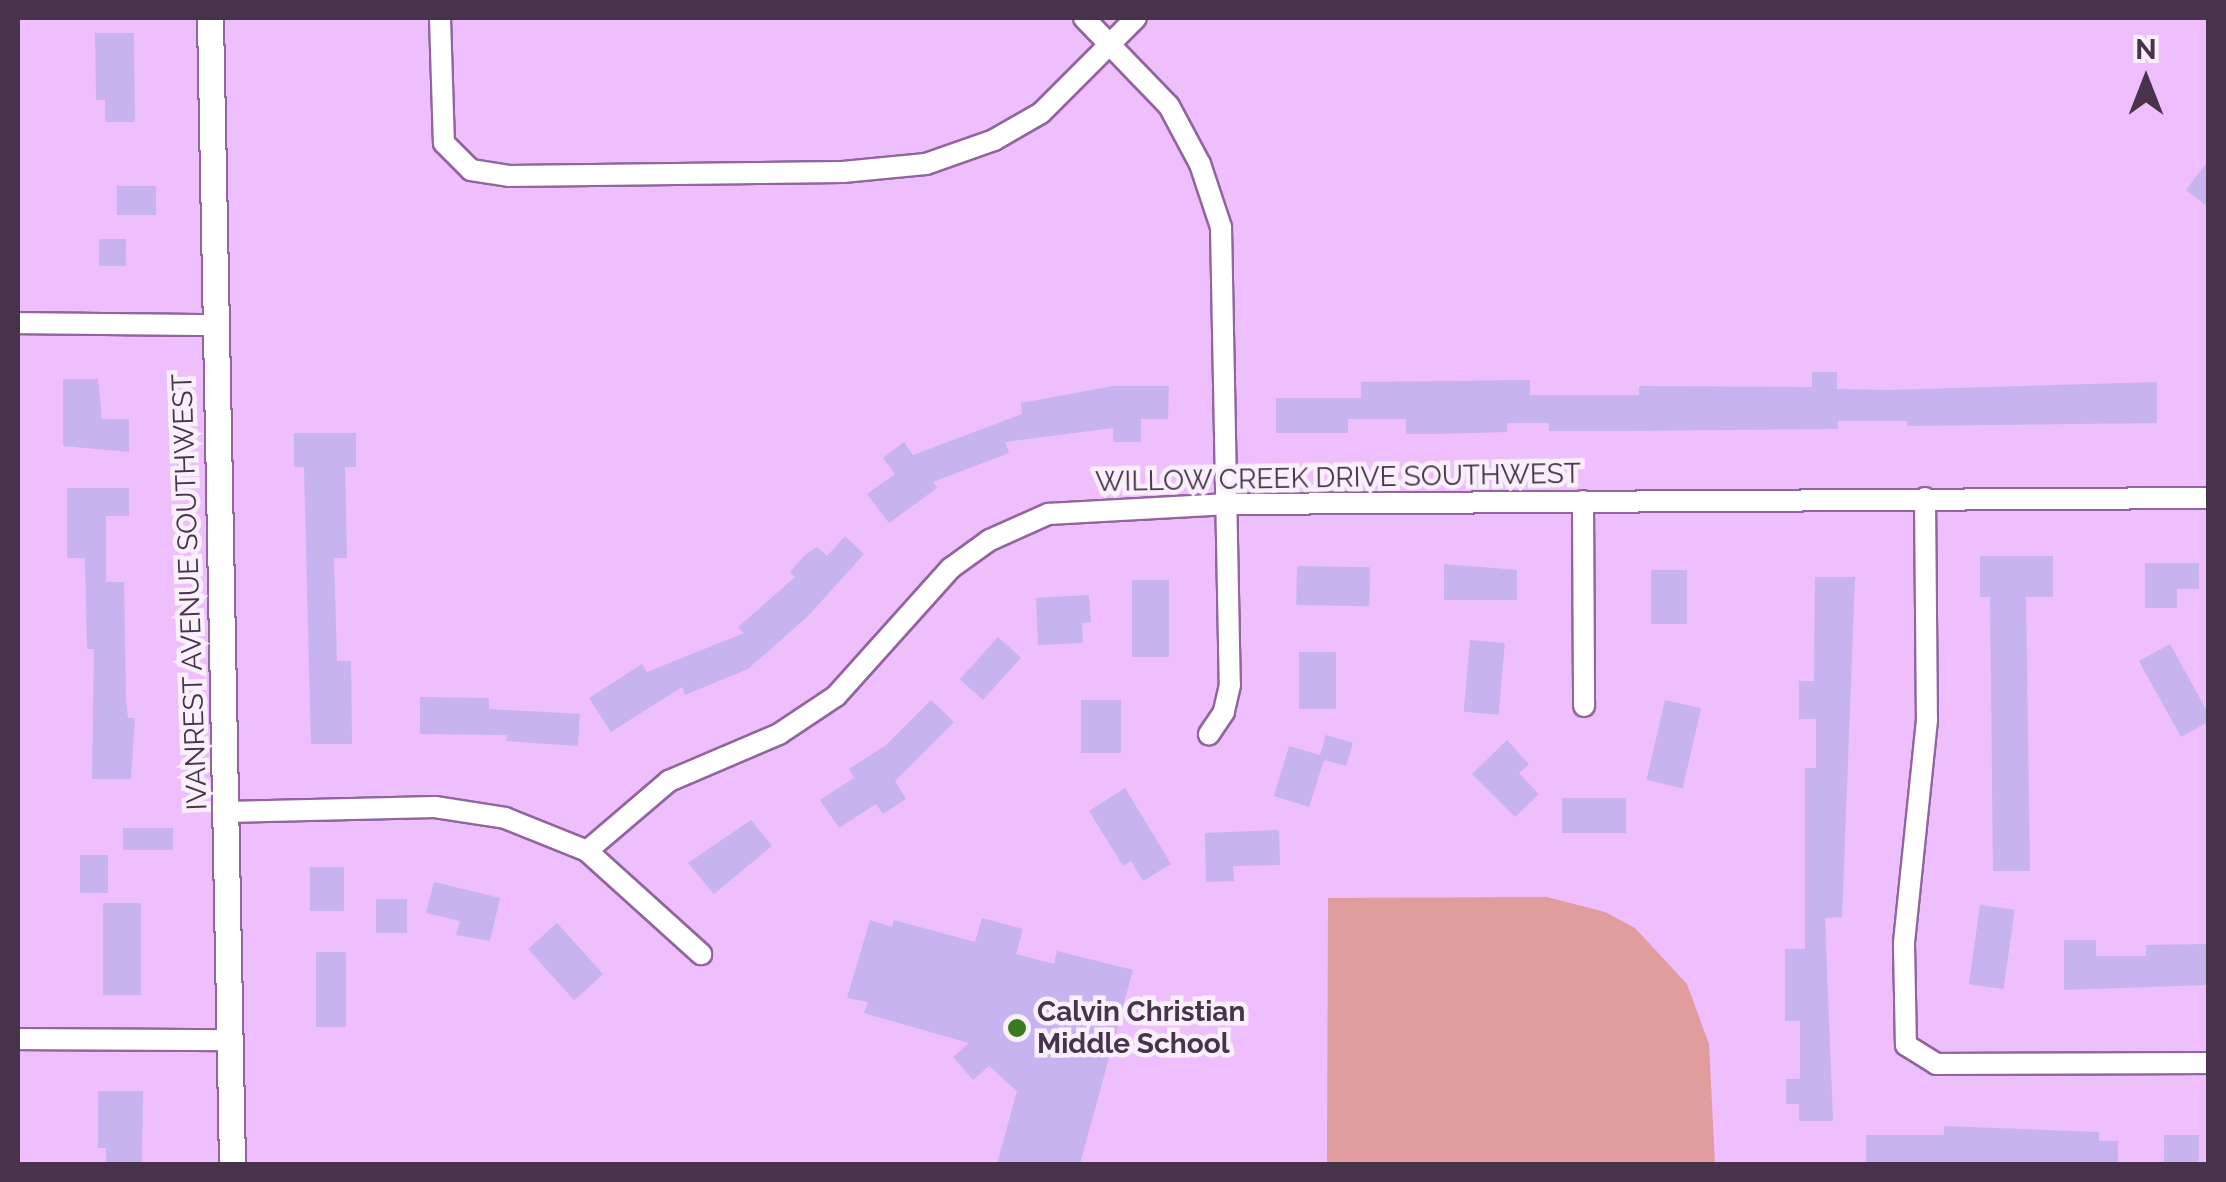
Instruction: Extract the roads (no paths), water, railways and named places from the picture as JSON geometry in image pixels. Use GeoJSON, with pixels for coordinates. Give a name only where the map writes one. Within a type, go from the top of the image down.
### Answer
{"type":"FeatureCollection","features":[{"type":"Feature","properties":{"kind":"street","name":"IVANREST AVENUE SOUTHWEST"},"geometry":{"type":"LineString","coordinates":[[210,18],[212,324],[232,1164]]}},
{"type":"Feature","properties":{"kind":"street"},"geometry":{"type":"LineString","coordinates":[[440,18],[441,122],[455,160],[480,174],[509,176],[843,172],[926,164],[1029,122],[1078,83],[1136,18]]}},
{"type":"Feature","properties":{"kind":"street"},"geometry":{"type":"LineString","coordinates":[[1084,18],[1113,44],[1182,126],[1215,204],[1226,286],[1230,685],[1224,712],[1209,734]]}},
{"type":"Feature","properties":{"kind":"street"},"geometry":{"type":"LineString","coordinates":[[18,323],[212,324]]}},
{"type":"Feature","properties":{"kind":"street"},"geometry":{"type":"LineString","coordinates":[[1925,498],[1928,720],[1904,944],[1906,1045],[1936,1064],[2208,1064]]}},
{"type":"Feature","properties":{"kind":"street","name":"WILLOW CREEK DRIVE SOUTHWEST"},"geometry":{"type":"LineString","coordinates":[[587,851],[669,781],[779,734],[836,696],[934,584],[990,540],[1071,510],[1229,504],[2208,498]]}},
{"type":"Feature","properties":{"kind":"street"},"geometry":{"type":"LineString","coordinates":[[1584,501],[1584,706]]}},
{"type":"Feature","properties":{"kind":"street"},"geometry":{"type":"LineString","coordinates":[[226,812],[435,807],[505,818],[587,851],[702,954]]}},
{"type":"Feature","properties":{"kind":"street"},"geometry":{"type":"LineString","coordinates":[[18,1039],[228,1040]]}},
{"type":"Feature","properties":{"kind":"place","name":"Calvin Christian Middle School"},"geometry":{"type":"Point","coordinates":[1017,1028]}}]}
